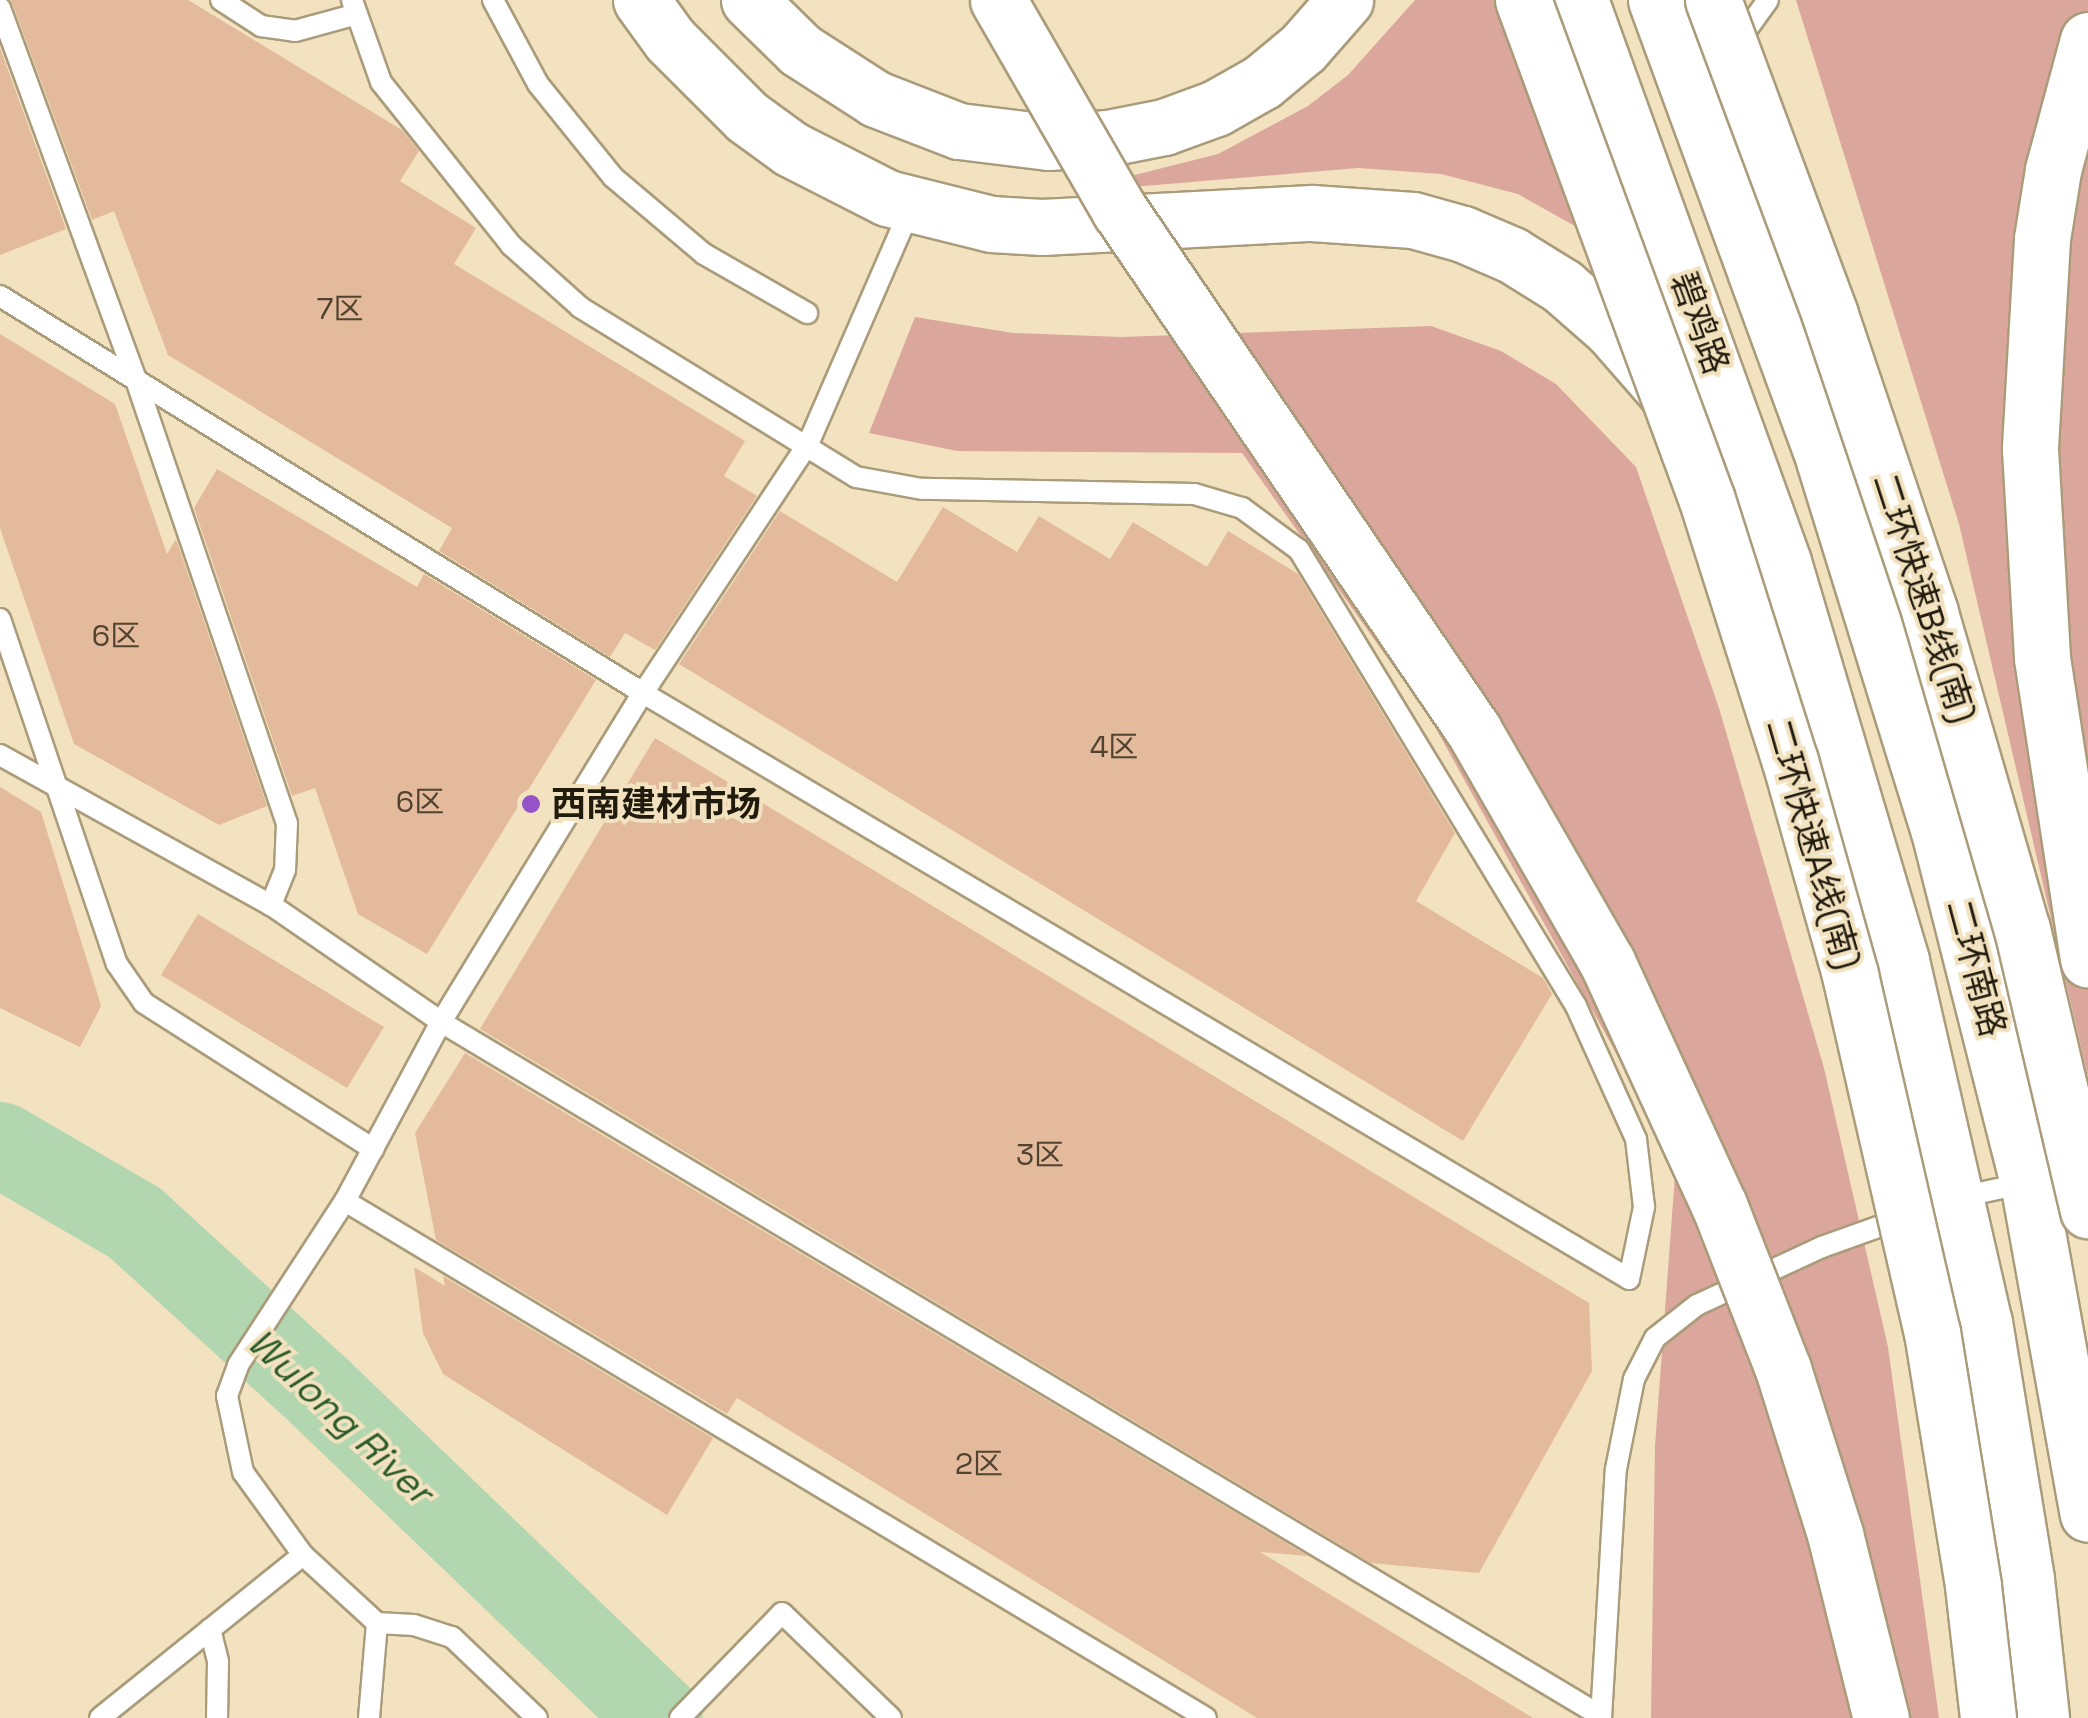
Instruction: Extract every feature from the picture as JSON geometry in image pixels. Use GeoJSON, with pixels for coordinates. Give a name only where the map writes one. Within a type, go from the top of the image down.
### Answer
{"type":"FeatureCollection","features":[{"type":"Feature","properties":{"kind":"main road"},"geometry":{"type":"LineString","coordinates":[[641,0],[670,40],[747,118],[838,176],[912,205],[991,224],[1042,228],[1260,215],[1362,214],[1413,220],[1462,234],[1512,255],[1575,297],[1611,329],[1661,386],[1710,457],[1753,530],[1812,650]]}},
{"type":"Feature","properties":{"kind":"main road"},"geometry":{"type":"LineString","coordinates":[[749,0],[800,50],[876,99],[959,131],[1048,142],[1108,138],[1164,127],[1216,108],[1262,82],[1303,48],[1345,0]]}},
{"type":"Feature","properties":{"kind":"main road"},"geometry":{"type":"LineString","coordinates":[[998,0],[1131,227],[1464,716],[1606,962],[1691,1140],[1777,1353],[1835,1534],[1882,1718]]}},
{"type":"Feature","properties":{"kind":"main road","name":"二环快速A线(南)"},"geometry":{"type":"LineString","coordinates":[[1523,0],[1712,516],[1790,762],[1850,974],[1932,1332],[1973,1586],[1988,1718]]}},
{"type":"Feature","properties":{"kind":"main road","name":"碧鸡路"},"geometry":{"type":"LineString","coordinates":[[1580,0],[1713,357],[1812,650]]}},
{"type":"Feature","properties":{"kind":"main road","name":"碧鸡路"},"geometry":{"type":"LineString","coordinates":[[1656,0],[1815,435]]}},
{"type":"Feature","properties":{"kind":"main road"},"geometry":{"type":"LineString","coordinates":[[1713,0],[1747,188],[1815,435]]}},
{"type":"Feature","properties":{"kind":"main road","name":"二环快速B线(南)"},"geometry":{"type":"LineString","coordinates":[[1713,0],[1830,315],[1930,612],[2022,929],[2088,1210]]}},
{"type":"Feature","properties":{"kind":"main road"},"geometry":{"type":"LineString","coordinates":[[2088,40],[2053,170],[2042,238],[2030,448],[2042,658],[2088,960]]}},
{"type":"Feature","properties":{"kind":"main road","name":"二环南路"},"geometry":{"type":"LineString","coordinates":[[1815,435],[1940,831],[2028,1182],[2088,1514]]}},
{"type":"Feature","properties":{"kind":"main road","name":"二环南路"},"geometry":{"type":"LineString","coordinates":[[1812,650],[1901,960],[1941,1204],[2007,1449],[2041,1718]]}},
{"type":"Feature","properties":{"kind":"lane"},"geometry":{"type":"LineString","coordinates":[[0,296],[642,693],[1630,1279],[1644,1207],[1636,1139],[1576,1006],[1299,550],[1242,508],[1194,494],[885,485],[856,476],[580,307],[511,244],[381,82],[355,7],[295,31],[261,26],[220,0]]}},
{"type":"Feature","properties":{"kind":"lane"},"geometry":{"type":"LineString","coordinates":[[493,0],[538,84],[614,177],[704,254],[807,314]]}},
{"type":"Feature","properties":{"kind":"lane"},"geometry":{"type":"LineString","coordinates":[[1723,62],[1768,0]]}},
{"type":"Feature","properties":{"kind":"lane"},"geometry":{"type":"LineString","coordinates":[[0,8],[136,380],[287,822],[285,870],[271,905]]}},
{"type":"Feature","properties":{"kind":"lane"},"geometry":{"type":"LineString","coordinates":[[536,1718],[452,1637],[414,1624],[377,1623],[303,1555],[243,1472],[227,1396],[238,1365],[345,1201],[441,1022],[642,693],[808,444],[912,205]]}},
{"type":"Feature","properties":{"kind":"lane"},"geometry":{"type":"LineString","coordinates":[[0,619],[117,964],[144,1003],[373,1149]]}},
{"type":"Feature","properties":{"kind":"lane"},"geometry":{"type":"LineString","coordinates":[[0,755],[62,793],[271,905],[441,1022],[1601,1717],[1616,1470],[1634,1379],[1655,1338],[1697,1306],[1822,1247],[1941,1204],[2028,1182]]}},
{"type":"Feature","properties":{"kind":"lane"},"geometry":{"type":"LineString","coordinates":[[345,1201],[1206,1718]]}},
{"type":"Feature","properties":{"kind":"lane"},"geometry":{"type":"LineString","coordinates":[[100,1718],[303,1555]]}},
{"type":"Feature","properties":{"kind":"lane"},"geometry":{"type":"LineString","coordinates":[[680,1718],[782,1613],[891,1718]]}},
{"type":"Feature","properties":{"kind":"lane"},"geometry":{"type":"LineString","coordinates":[[369,1718],[377,1623]]}},
{"type":"Feature","properties":{"kind":"lane"},"geometry":{"type":"LineString","coordinates":[[210,1630],[218,1662],[218,1718]]}},
{"type":"Feature","properties":{"kind":"shaded area"},"geometry":{"type":"Polygon","coordinates":[[[1415,0],[1499,0],[1582,230],[1518,194],[1441,174],[1358,168],[1120,188],[1119,179],[1218,154],[1308,106],[1348,75],[1415,0]]]}},
{"type":"Feature","properties":{"kind":"shaded area"},"geometry":{"type":"Polygon","coordinates":[[[1796,0],[2088,0],[2088,1077],[1959,524],[1796,0]]]}},
{"type":"Feature","properties":{"kind":"shaded area"},"geometry":{"type":"Polygon","coordinates":[[[915,317],[1013,333],[1121,337],[1431,326],[1501,351],[1556,384],[1636,467],[1719,708],[1824,1068],[1888,1347],[1939,1718],[1651,1718],[1655,1446],[1676,1161],[1430,718],[1242,453],[957,451],[869,433],[915,317]]]}},
{"type":"Feature","properties":{"kind":"building"},"geometry":{"type":"Polygon","coordinates":[[[11,0],[188,0],[402,130],[419,151],[400,181],[476,228],[454,264],[745,441],[724,476],[757,496],[655,650],[625,633],[610,657],[439,551],[452,528],[168,355],[114,211],[92,220],[11,0]]]}},
{"type":"Feature","properties":{"kind":"building"},"geometry":{"type":"Polygon","coordinates":[[[0,48],[66,229],[0,255],[0,48]]]}},
{"type":"Feature","properties":{"kind":"building"},"geometry":{"type":"Polygon","coordinates":[[[0,334],[115,404],[167,554],[176,539],[267,806],[219,825],[74,744],[0,528],[0,334]]]}},
{"type":"Feature","properties":{"kind":"building"},"geometry":{"type":"Polygon","coordinates":[[[217,469],[417,587],[424,574],[596,680],[427,954],[358,914],[315,788],[292,796],[194,508],[217,469]]]}},
{"type":"Feature","properties":{"kind":"building"},"geometry":{"type":"Polygon","coordinates":[[[943,507],[1017,552],[1039,516],[1110,559],[1133,522],[1207,567],[1228,531],[1298,574],[1455,833],[1416,901],[1543,978],[1552,994],[1463,1141],[679,664],[780,511],[897,582],[943,507]]]}},
{"type":"Feature","properties":{"kind":"building"},"geometry":{"type":"Polygon","coordinates":[[[655,738],[1589,1303],[1592,1371],[1479,1573],[1371,1563],[480,1029],[655,738]]]}},
{"type":"Feature","properties":{"kind":"building"},"geometry":{"type":"Polygon","coordinates":[[[0,787],[41,812],[95,986],[101,1006],[80,1047],[0,1008],[0,787]]]}},
{"type":"Feature","properties":{"kind":"building"},"geometry":{"type":"Polygon","coordinates":[[[198,914],[384,1027],[347,1088],[161,975],[198,914]]]}},
{"type":"Feature","properties":{"kind":"building"},"geometry":{"type":"Polygon","coordinates":[[[465,1053],[1308,1556],[1260,1552],[1533,1718],[1257,1718],[737,1398],[727,1414],[436,1240],[415,1133],[465,1053]]]}},
{"type":"Feature","properties":{"kind":"building"},"geometry":{"type":"Polygon","coordinates":[[[414,1267],[445,1286],[443,1276],[713,1438],[667,1515],[443,1374],[423,1333],[414,1267]]]}},
{"type":"Feature","properties":{"kind":"waterway","name":"Wulong River"},"geometry":{"type":"LineString","coordinates":[[0,1144],[134,1222],[320,1392],[660,1718]]}},
{"type":"Feature","properties":{"kind":"place","name":"西南建材市场"},"geometry":{"type":"Point","coordinates":[531,804]}}]}
